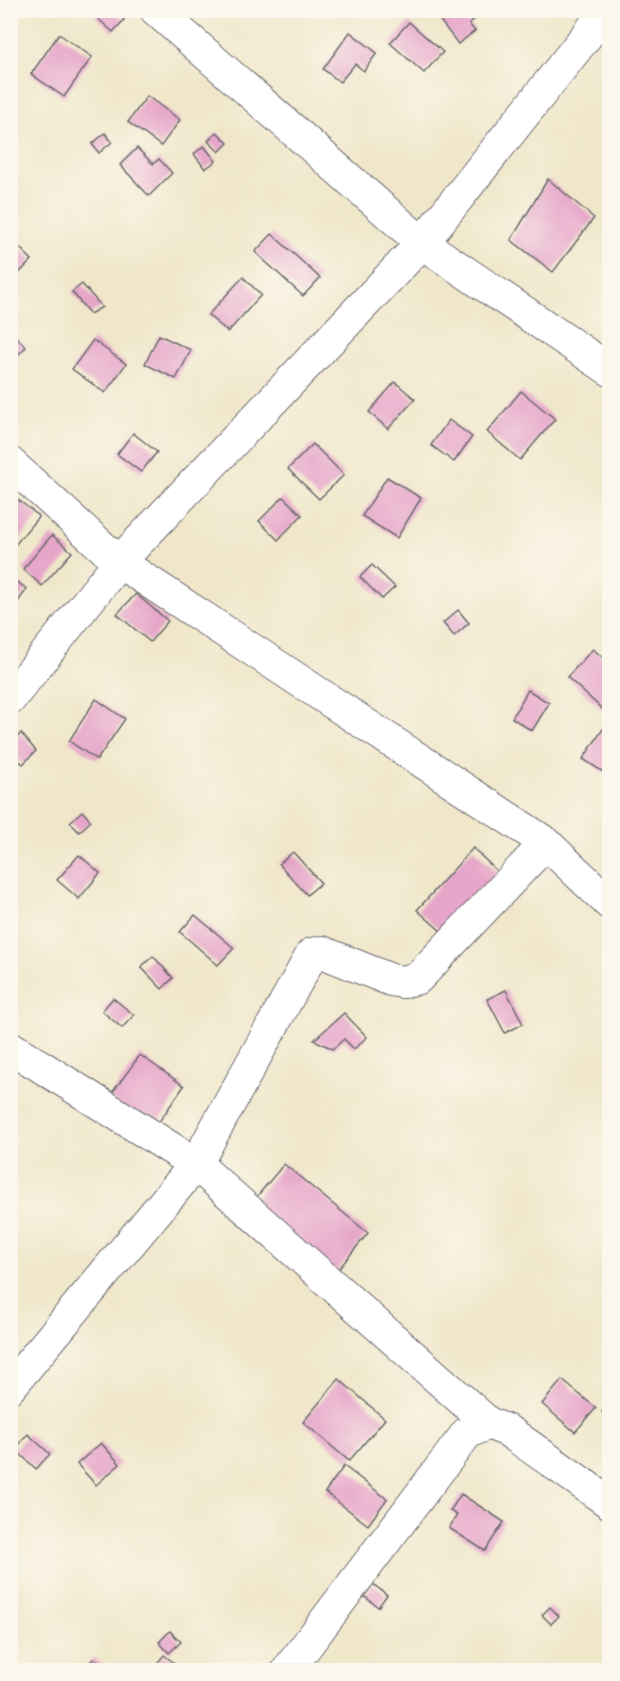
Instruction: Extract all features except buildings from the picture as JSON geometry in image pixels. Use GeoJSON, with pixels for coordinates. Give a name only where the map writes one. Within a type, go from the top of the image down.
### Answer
{"type":"FeatureCollection","features":[{"type":"Feature","properties":{"kind":"street"},"geometry":{"type":"LineString","coordinates":[[156,10],[422,243],[609,370]]}},
{"type":"Feature","properties":{"kind":"street"},"geometry":{"type":"LineString","coordinates":[[10,699],[119,562],[422,243],[607,10]]}},
{"type":"Feature","properties":{"kind":"street"},"geometry":{"type":"LineString","coordinates":[[10,463],[119,562],[546,843],[609,904]]}},
{"type":"Feature","properties":{"kind":"street"},"geometry":{"type":"LineString","coordinates":[[10,1387],[196,1164],[312,954],[322,952],[391,980],[403,982],[418,978],[546,843]]}},
{"type":"Feature","properties":{"kind":"street"},"geometry":{"type":"LineString","coordinates":[[10,1047],[196,1164],[488,1423],[508,1431],[609,1503]]}},
{"type":"Feature","properties":{"kind":"street"},"geometry":{"type":"LineString","coordinates":[[288,1671],[467,1433],[488,1423]]}}]}
